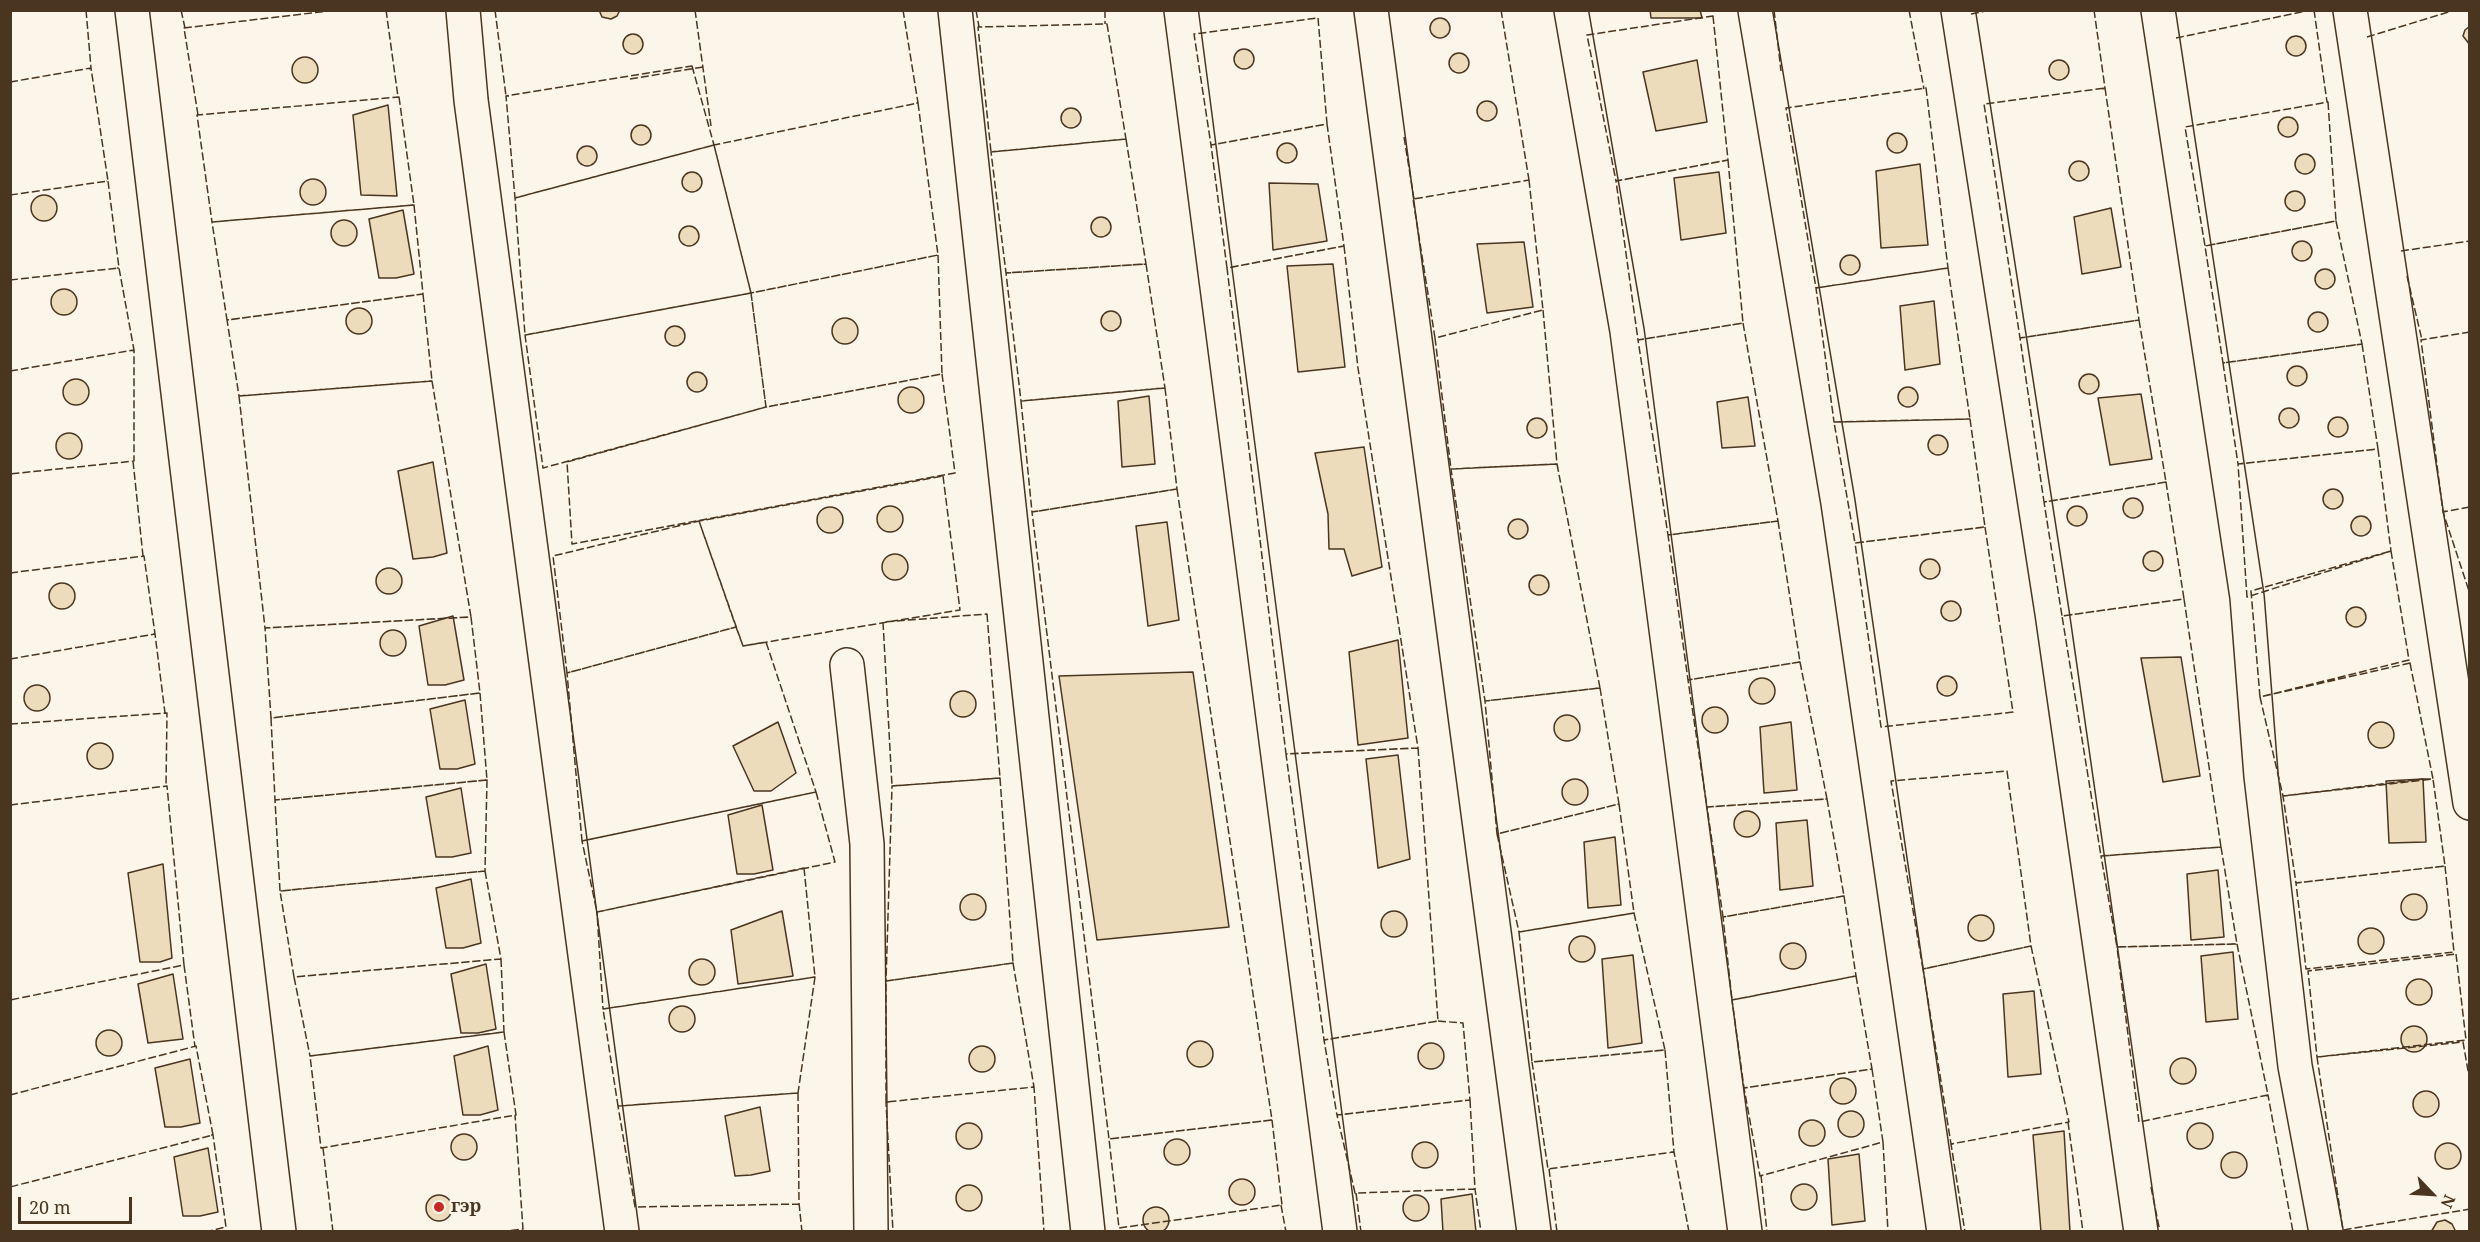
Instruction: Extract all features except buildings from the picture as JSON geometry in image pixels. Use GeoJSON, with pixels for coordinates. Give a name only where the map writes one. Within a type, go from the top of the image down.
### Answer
{"type":"FeatureCollection","features":[{"type":"Feature","properties":{"kind":"street"},"geometry":{"type":"LineString","coordinates":[[132,10],[279,1232]]}},
{"type":"Feature","properties":{"kind":"street"},"geometry":{"type":"LineString","coordinates":[[463,10],[471,100],[622,1232]]}},
{"type":"Feature","properties":{"kind":"street"},"geometry":{"type":"LineString","coordinates":[[955,10],[1088,1232]]}},
{"type":"Feature","properties":{"kind":"street"},"geometry":{"type":"LineString","coordinates":[[1181,10],[1340,1232]]}},
{"type":"Feature","properties":{"kind":"street"},"geometry":{"type":"LineString","coordinates":[[1371,10],[1534,1232]]}},
{"type":"Feature","properties":{"kind":"street"},"geometry":{"type":"LineString","coordinates":[[1571,10],[1627,331],[1745,1232]]}},
{"type":"Feature","properties":{"kind":"street"},"geometry":{"type":"LineString","coordinates":[[1755,10],[1838,503],[1944,1232]]}},
{"type":"Feature","properties":{"kind":"street"},"geometry":{"type":"LineString","coordinates":[[1958,10],[2052,613],[2141,1232]]}},
{"type":"Feature","properties":{"kind":"street"},"geometry":{"type":"LineString","coordinates":[[2158,10],[2247,597],[2261,776],[2295,1066],[2326,1232]]}},
{"type":"Feature","properties":{"kind":"street"},"geometry":{"type":"LineString","coordinates":[[2350,10],[2469,803]]}},
{"type":"Feature","properties":{"kind":"street"},"geometry":{"type":"LineString","coordinates":[[848,665],[867,844],[871,1232]]}},
{"type":"Feature","properties":{"kind":"fence"},"geometry":{"type":"LineString","coordinates":[[86,10],[91,68],[89,69]]}},
{"type":"Feature","properties":{"kind":"fence"},"geometry":{"type":"LineString","coordinates":[[181,10],[185,28]]}},
{"type":"Feature","properties":{"kind":"fence"},"geometry":{"type":"LineString","coordinates":[[198,115],[184,28],[337,10]]}},
{"type":"Feature","properties":{"kind":"fence"},"geometry":{"type":"LineString","coordinates":[[386,10],[398,97]]}},
{"type":"Feature","properties":{"kind":"fence"},"geometry":{"type":"LineString","coordinates":[[495,10],[506,96],[509,96]]}},
{"type":"Feature","properties":{"kind":"fence"},"geometry":{"type":"LineString","coordinates":[[695,10],[711,126]]}},
{"type":"Feature","properties":{"kind":"fence"},"geometry":{"type":"LineString","coordinates":[[903,10],[918,103],[915,103]]}},
{"type":"Feature","properties":{"kind":"fence"},"geometry":{"type":"LineString","coordinates":[[976,10],[979,27]]}},
{"type":"Feature","properties":{"kind":"fence"},"geometry":{"type":"LineString","coordinates":[[1105,10],[1105,24]]}},
{"type":"Feature","properties":{"kind":"fence"},"geometry":{"type":"LineString","coordinates":[[1501,10],[1529,180],[1526,181]]}},
{"type":"Feature","properties":{"kind":"fence"},"geometry":{"type":"LineString","coordinates":[[1774,10],[1781,71]]}},
{"type":"Feature","properties":{"kind":"fence"},"geometry":{"type":"LineString","coordinates":[[1909,10],[1924,89]]}},
{"type":"Feature","properties":{"kind":"fence"},"geometry":{"type":"LineString","coordinates":[[1971,14],[1991,10]]}},
{"type":"Feature","properties":{"kind":"fence"},"geometry":{"type":"LineString","coordinates":[[2094,10],[2105,88],[2102,89]]}},
{"type":"Feature","properties":{"kind":"fence"},"geometry":{"type":"LineString","coordinates":[[2176,38],[2311,10]]}},
{"type":"Feature","properties":{"kind":"fence"},"geometry":{"type":"LineString","coordinates":[[2314,10],[2327,102]]}},
{"type":"Feature","properties":{"kind":"fence"},"geometry":{"type":"LineString","coordinates":[[2367,37],[2455,10]]}},
{"type":"Feature","properties":{"kind":"fence"},"geometry":{"type":"LineString","coordinates":[[1713,16],[1728,160],[1616,181],[1587,35],[1713,16]]}},
{"type":"Feature","properties":{"kind":"fence"},"geometry":{"type":"LineString","coordinates":[[1318,18],[1327,124],[1211,145],[1194,34],[1318,18]]}},
{"type":"Feature","properties":{"kind":"fence"},"geometry":{"type":"LineString","coordinates":[[1107,24],[1126,139],[991,152],[978,27],[1107,24]]}},
{"type":"Feature","properties":{"kind":"fence"},"geometry":{"type":"LineString","coordinates":[[692,66],[714,145],[515,198],[506,96],[692,66]]}},
{"type":"Feature","properties":{"kind":"fence"},"geometry":{"type":"LineString","coordinates":[[630,79],[703,67]]}},
{"type":"Feature","properties":{"kind":"fence"},"geometry":{"type":"LineString","coordinates":[[10,82],[91,68],[108,181],[106,181]]}},
{"type":"Feature","properties":{"kind":"fence"},"geometry":{"type":"LineString","coordinates":[[1926,88],[1948,268],[1816,288],[1786,108],[1926,88]]}},
{"type":"Feature","properties":{"kind":"fence"},"geometry":{"type":"LineString","coordinates":[[2105,88],[2139,320],[2020,338],[1984,104],[2105,88]]}},
{"type":"Feature","properties":{"kind":"fence"},"geometry":{"type":"LineString","coordinates":[[399,97],[414,205],[212,222],[197,115],[399,97]]}},
{"type":"Feature","properties":{"kind":"fence"},"geometry":{"type":"LineString","coordinates":[[2328,102],[2336,221],[2205,246],[2185,127],[2328,102]]}},
{"type":"Feature","properties":{"kind":"fence"},"geometry":{"type":"LineString","coordinates":[[918,103],[938,255],[751,293],[714,145],[918,103]]}},
{"type":"Feature","properties":{"kind":"fence"},"geometry":{"type":"LineString","coordinates":[[1327,124],[1344,246],[1227,268],[1211,145],[1327,124]]}},
{"type":"Feature","properties":{"kind":"fence"},"geometry":{"type":"LineString","coordinates":[[1404,137],[1414,199]]}},
{"type":"Feature","properties":{"kind":"fence"},"geometry":{"type":"LineString","coordinates":[[1126,139],[1146,264],[1006,273],[991,152],[1126,139]]}},
{"type":"Feature","properties":{"kind":"fence"},"geometry":{"type":"LineString","coordinates":[[714,145],[751,293],[525,335],[515,198],[714,145]]}},
{"type":"Feature","properties":{"kind":"fence"},"geometry":{"type":"LineString","coordinates":[[1728,160],[1743,323],[1638,340],[1616,181],[1728,160]]}},
{"type":"Feature","properties":{"kind":"fence"},"geometry":{"type":"LineString","coordinates":[[1529,180],[1543,310],[1435,338],[1413,199],[1529,180]]}},
{"type":"Feature","properties":{"kind":"fence"},"geometry":{"type":"LineString","coordinates":[[10,195],[108,181],[119,268],[117,268]]}},
{"type":"Feature","properties":{"kind":"fence"},"geometry":{"type":"LineString","coordinates":[[414,205],[423,294],[227,320],[212,222],[414,205]]}},
{"type":"Feature","properties":{"kind":"fence"},"geometry":{"type":"LineString","coordinates":[[2336,221],[2362,344],[2223,363],[2205,246],[2336,221]]}},
{"type":"Feature","properties":{"kind":"fence"},"geometry":{"type":"LineString","coordinates":[[2401,251],[2470,241]]}},
{"type":"Feature","properties":{"kind":"fence"},"geometry":{"type":"LineString","coordinates":[[1344,246],[1358,368],[1418,748],[1286,754],[1227,268],[1344,246]]}},
{"type":"Feature","properties":{"kind":"fence"},"geometry":{"type":"LineString","coordinates":[[938,255],[942,374],[766,407],[751,293],[938,255]]}},
{"type":"Feature","properties":{"kind":"fence"},"geometry":{"type":"LineString","coordinates":[[1146,264],[1165,388],[1021,401],[1006,273],[1146,264]]}},
{"type":"Feature","properties":{"kind":"fence"},"geometry":{"type":"LineString","coordinates":[[10,280],[119,268],[134,350],[132,351]]}},
{"type":"Feature","properties":{"kind":"fence"},"geometry":{"type":"LineString","coordinates":[[1948,268],[1970,419],[1834,422],[1816,288],[1948,268]]}},
{"type":"Feature","properties":{"kind":"fence"},"geometry":{"type":"LineString","coordinates":[[2407,276],[2422,340]]}},
{"type":"Feature","properties":{"kind":"fence"},"geometry":{"type":"LineString","coordinates":[[751,293],[766,407],[543,468],[525,335],[751,293]]}},
{"type":"Feature","properties":{"kind":"fence"},"geometry":{"type":"LineString","coordinates":[[423,294],[432,381],[239,396],[227,320],[423,294]]}},
{"type":"Feature","properties":{"kind":"fence"},"geometry":{"type":"LineString","coordinates":[[1543,310],[1557,464],[1451,469],[1435,338],[1543,310]]}},
{"type":"Feature","properties":{"kind":"fence"},"geometry":{"type":"LineString","coordinates":[[2139,320],[2166,482],[2044,502],[2020,338],[2139,320]]}},
{"type":"Feature","properties":{"kind":"fence"},"geometry":{"type":"LineString","coordinates":[[1743,323],[1778,521],[1668,535],[1638,340],[1743,323]]}},
{"type":"Feature","properties":{"kind":"fence"},"geometry":{"type":"LineString","coordinates":[[2470,332],[2421,340],[2443,512],[2470,507]]}},
{"type":"Feature","properties":{"kind":"fence"},"geometry":{"type":"LineString","coordinates":[[2362,344],[2378,449],[2238,464],[2223,363],[2362,344]]}},
{"type":"Feature","properties":{"kind":"fence"},"geometry":{"type":"LineString","coordinates":[[10,371],[134,350],[134,461],[10,474]]}},
{"type":"Feature","properties":{"kind":"fence"},"geometry":{"type":"LineString","coordinates":[[942,374],[955,473],[572,544],[567,462],[766,407],[942,374]]}},
{"type":"Feature","properties":{"kind":"fence"},"geometry":{"type":"LineString","coordinates":[[432,381],[471,617],[265,628],[239,396],[432,381]]}},
{"type":"Feature","properties":{"kind":"fence"},"geometry":{"type":"LineString","coordinates":[[1165,388],[1177,489],[1032,512],[1021,401],[1165,388]]}},
{"type":"Feature","properties":{"kind":"fence"},"geometry":{"type":"LineString","coordinates":[[1970,419],[1985,527],[1855,543],[1834,422],[1970,419]]}},
{"type":"Feature","properties":{"kind":"fence"},"geometry":{"type":"LineString","coordinates":[[2378,449],[2391,551],[2247,597],[2238,464],[2378,449]]}},
{"type":"Feature","properties":{"kind":"fence"},"geometry":{"type":"LineString","coordinates":[[133,461],[143,556]]}},
{"type":"Feature","properties":{"kind":"fence"},"geometry":{"type":"LineString","coordinates":[[1557,464],[1600,688],[1485,701],[1451,469],[1557,464]]}},
{"type":"Feature","properties":{"kind":"fence"},"geometry":{"type":"LineString","coordinates":[[943,476],[960,610],[743,646],[699,521],[943,476]]}},
{"type":"Feature","properties":{"kind":"fence"},"geometry":{"type":"LineString","coordinates":[[2166,482],[2184,599],[2062,616],[2044,502],[2166,482]]}},
{"type":"Feature","properties":{"kind":"fence"},"geometry":{"type":"LineString","coordinates":[[1177,489],[1272,1120],[1109,1139],[1032,512],[1177,489]]}},
{"type":"Feature","properties":{"kind":"fence"},"geometry":{"type":"LineString","coordinates":[[2446,511],[2443,512],[2470,594]]}},
{"type":"Feature","properties":{"kind":"fence"},"geometry":{"type":"LineString","coordinates":[[699,521],[736,627],[567,673],[553,556],[699,521]]}},
{"type":"Feature","properties":{"kind":"fence"},"geometry":{"type":"LineString","coordinates":[[1778,521],[1800,662],[1688,680],[1668,535],[1778,521]]}},
{"type":"Feature","properties":{"kind":"fence"},"geometry":{"type":"LineString","coordinates":[[1985,527],[2013,712],[1881,727],[1855,543],[1985,527]]}},
{"type":"Feature","properties":{"kind":"fence"},"geometry":{"type":"LineString","coordinates":[[2391,551],[2409,660],[2260,697],[2251,591],[2391,551]]}},
{"type":"Feature","properties":{"kind":"fence"},"geometry":{"type":"LineString","coordinates":[[10,573],[144,556],[155,634],[153,634]]}},
{"type":"Feature","properties":{"kind":"fence"},"geometry":{"type":"LineString","coordinates":[[2184,599],[2221,847],[2101,856],[2062,616],[2184,599]]}},
{"type":"Feature","properties":{"kind":"fence"},"geometry":{"type":"LineString","coordinates":[[987,614],[1000,778],[892,786],[883,622],[987,614]]}},
{"type":"Feature","properties":{"kind":"fence"},"geometry":{"type":"LineString","coordinates":[[471,617],[480,693],[271,718],[265,628],[471,617]]}},
{"type":"Feature","properties":{"kind":"fence"},"geometry":{"type":"LineString","coordinates":[[736,627],[743,646],[766,642],[816,792],[582,841],[567,673],[736,627]]}},
{"type":"Feature","properties":{"kind":"fence"},"geometry":{"type":"LineString","coordinates":[[10,659],[155,634],[165,713]]}},
{"type":"Feature","properties":{"kind":"fence"},"geometry":{"type":"LineString","coordinates":[[1800,662],[1827,799],[1707,807],[1688,680],[1800,662]]}},
{"type":"Feature","properties":{"kind":"fence"},"geometry":{"type":"LineString","coordinates":[[2410,663],[2433,779],[2283,796],[2260,697],[2410,663]]}},
{"type":"Feature","properties":{"kind":"fence"},"geometry":{"type":"LineString","coordinates":[[1600,688],[1619,804],[1497,834],[1485,701],[1600,688]]}},
{"type":"Feature","properties":{"kind":"fence"},"geometry":{"type":"LineString","coordinates":[[480,693],[487,780],[275,800],[271,718],[480,693]]}},
{"type":"Feature","properties":{"kind":"fence"},"geometry":{"type":"LineString","coordinates":[[10,724],[167,713],[166,786]]}},
{"type":"Feature","properties":{"kind":"fence"},"geometry":{"type":"LineString","coordinates":[[1418,748],[1438,1021],[1324,1040],[1286,754],[1418,748]]}},
{"type":"Feature","properties":{"kind":"fence"},"geometry":{"type":"LineString","coordinates":[[2007,771],[2031,946],[1923,969],[1891,781],[2007,771]]}},
{"type":"Feature","properties":{"kind":"fence"},"geometry":{"type":"LineString","coordinates":[[1000,778],[1013,963],[886,981],[892,786],[1000,778]]}},
{"type":"Feature","properties":{"kind":"fence"},"geometry":{"type":"LineString","coordinates":[[2423,779],[2433,779],[2445,866],[2296,883],[2283,796],[2423,779]]}},
{"type":"Feature","properties":{"kind":"fence"},"geometry":{"type":"LineString","coordinates":[[487,780],[485,871],[280,891],[275,800],[487,780]]}},
{"type":"Feature","properties":{"kind":"fence"},"geometry":{"type":"LineString","coordinates":[[10,805],[167,786],[184,965],[10,1000]]}},
{"type":"Feature","properties":{"kind":"fence"},"geometry":{"type":"LineString","coordinates":[[816,792],[835,862],[597,912],[582,841],[816,792]]}},
{"type":"Feature","properties":{"kind":"fence"},"geometry":{"type":"LineString","coordinates":[[1827,799],[1844,896],[1723,917],[1707,807],[1827,799]]}},
{"type":"Feature","properties":{"kind":"fence"},"geometry":{"type":"LineString","coordinates":[[1619,804],[1634,913],[1519,932],[1497,834],[1619,804]]}},
{"type":"Feature","properties":{"kind":"fence"},"geometry":{"type":"LineString","coordinates":[[2221,847],[2237,944],[2117,947],[2101,856],[2221,847]]}},
{"type":"Feature","properties":{"kind":"fence"},"geometry":{"type":"LineString","coordinates":[[2445,866],[2454,952],[2306,969],[2296,883],[2445,866]]}},
{"type":"Feature","properties":{"kind":"fence"},"geometry":{"type":"LineString","coordinates":[[804,868],[815,977],[603,1009],[597,912],[804,868]]}},
{"type":"Feature","properties":{"kind":"fence"},"geometry":{"type":"LineString","coordinates":[[485,871],[501,959],[294,977],[280,891],[485,871]]}},
{"type":"Feature","properties":{"kind":"fence"},"geometry":{"type":"LineString","coordinates":[[1844,896],[1856,976],[1732,1000],[1723,917],[1844,896]]}},
{"type":"Feature","properties":{"kind":"fence"},"geometry":{"type":"LineString","coordinates":[[1634,913],[1665,1050],[1532,1062],[1519,932],[1634,913]]}},
{"type":"Feature","properties":{"kind":"fence"},"geometry":{"type":"LineString","coordinates":[[2237,944],[2268,1095],[2139,1122],[2117,947],[2237,944]]}},
{"type":"Feature","properties":{"kind":"fence"},"geometry":{"type":"LineString","coordinates":[[2031,946],[2069,1122],[1951,1144],[1923,969],[2031,946]]}},
{"type":"Feature","properties":{"kind":"fence"},"geometry":{"type":"LineString","coordinates":[[2456,954],[2466,1040],[2317,1057],[2308,971],[2456,954]]}},
{"type":"Feature","properties":{"kind":"fence"},"geometry":{"type":"LineString","coordinates":[[501,959],[504,1032],[310,1056],[294,977],[501,959]]}},
{"type":"Feature","properties":{"kind":"fence"},"geometry":{"type":"LineString","coordinates":[[1013,963],[1034,1087],[886,1102],[886,981],[1013,963]]}},
{"type":"Feature","properties":{"kind":"fence"},"geometry":{"type":"LineString","coordinates":[[184,965],[195,1047]]}},
{"type":"Feature","properties":{"kind":"fence"},"geometry":{"type":"LineString","coordinates":[[1856,976],[1872,1069],[1744,1088],[1732,1000],[1856,976]]}},
{"type":"Feature","properties":{"kind":"fence"},"geometry":{"type":"LineString","coordinates":[[815,977],[798,1093],[618,1106],[603,1009],[815,977]]}},
{"type":"Feature","properties":{"kind":"fence"},"geometry":{"type":"LineString","coordinates":[[1438,1021],[1463,1023],[1470,1100],[1337,1115],[1324,1040],[1438,1021]]}},
{"type":"Feature","properties":{"kind":"fence"},"geometry":{"type":"LineString","coordinates":[[504,1032],[516,1115],[321,1148],[310,1056],[504,1032]]}},
{"type":"Feature","properties":{"kind":"fence"},"geometry":{"type":"LineString","coordinates":[[2470,1082],[2463,1042],[2317,1057],[2343,1230],[2470,1209]]}},
{"type":"Feature","properties":{"kind":"fence"},"geometry":{"type":"LineString","coordinates":[[10,1095],[196,1046],[213,1135],[10,1187]]}},
{"type":"Feature","properties":{"kind":"fence"},"geometry":{"type":"LineString","coordinates":[[1665,1050],[1674,1152],[1548,1169],[1532,1062],[1665,1050]]}},
{"type":"Feature","properties":{"kind":"fence"},"geometry":{"type":"LineString","coordinates":[[1872,1069],[1883,1142],[1760,1176],[1744,1088],[1872,1069]]}},
{"type":"Feature","properties":{"kind":"fence"},"geometry":{"type":"LineString","coordinates":[[1032,1087],[1034,1087],[1044,1232]]}},
{"type":"Feature","properties":{"kind":"fence"},"geometry":{"type":"LineString","coordinates":[[798,1093],[799,1204],[635,1207],[618,1106],[798,1093]]}},
{"type":"Feature","properties":{"kind":"fence"},"geometry":{"type":"LineString","coordinates":[[2266,1096],[2268,1095],[2293,1232]]}},
{"type":"Feature","properties":{"kind":"fence"},"geometry":{"type":"LineString","coordinates":[[1470,1100],[1475,1189],[1355,1193],[1337,1115],[1470,1100]]}},
{"type":"Feature","properties":{"kind":"fence"},"geometry":{"type":"LineString","coordinates":[[889,1102],[886,1102],[893,1232]]}},
{"type":"Feature","properties":{"kind":"fence"},"geometry":{"type":"LineString","coordinates":[[500,1232],[523,1229],[515,1115]]}},
{"type":"Feature","properties":{"kind":"fence"},"geometry":{"type":"LineString","coordinates":[[1272,1120],[1282,1205],[1119,1228],[1109,1139],[1272,1120]]}},
{"type":"Feature","properties":{"kind":"fence"},"geometry":{"type":"LineString","coordinates":[[2068,1122],[2083,1232]]}},
{"type":"Feature","properties":{"kind":"fence"},"geometry":{"type":"LineString","coordinates":[[205,1232],[226,1227],[213,1135],[211,1135]]}},
{"type":"Feature","properties":{"kind":"fence"},"geometry":{"type":"LineString","coordinates":[[1883,1142],[1888,1232]]}},
{"type":"Feature","properties":{"kind":"fence"},"geometry":{"type":"LineString","coordinates":[[1953,1144],[1951,1144],[1965,1232]]}},
{"type":"Feature","properties":{"kind":"fence"},"geometry":{"type":"LineString","coordinates":[[323,1148],[333,1232]]}},
{"type":"Feature","properties":{"kind":"fence"},"geometry":{"type":"LineString","coordinates":[[1671,1152],[1674,1152],[1689,1232]]}},
{"type":"Feature","properties":{"kind":"fence"},"geometry":{"type":"LineString","coordinates":[[1549,1169],[1557,1232]]}},
{"type":"Feature","properties":{"kind":"fence"},"geometry":{"type":"LineString","coordinates":[[1761,1175],[1767,1232]]}},
{"type":"Feature","properties":{"kind":"fence"},"geometry":{"type":"LineString","coordinates":[[2151,1187],[2160,1232]]}},
{"type":"Feature","properties":{"kind":"fence"},"geometry":{"type":"LineString","coordinates":[[1473,1189],[1475,1189],[1481,1232]]}},
{"type":"Feature","properties":{"kind":"fence"},"geometry":{"type":"LineString","coordinates":[[1356,1193],[1361,1232]]}},
{"type":"Feature","properties":{"kind":"fence"},"geometry":{"type":"LineString","coordinates":[[799,1203],[802,1232]]}},
{"type":"Feature","properties":{"kind":"fence"},"geometry":{"type":"LineString","coordinates":[[1281,1205],[1286,1232]]}},
{"type":"Feature","properties":{"kind":"place","name":"гэр"},"geometry":{"type":"Point","coordinates":[439,1207]}}]}
